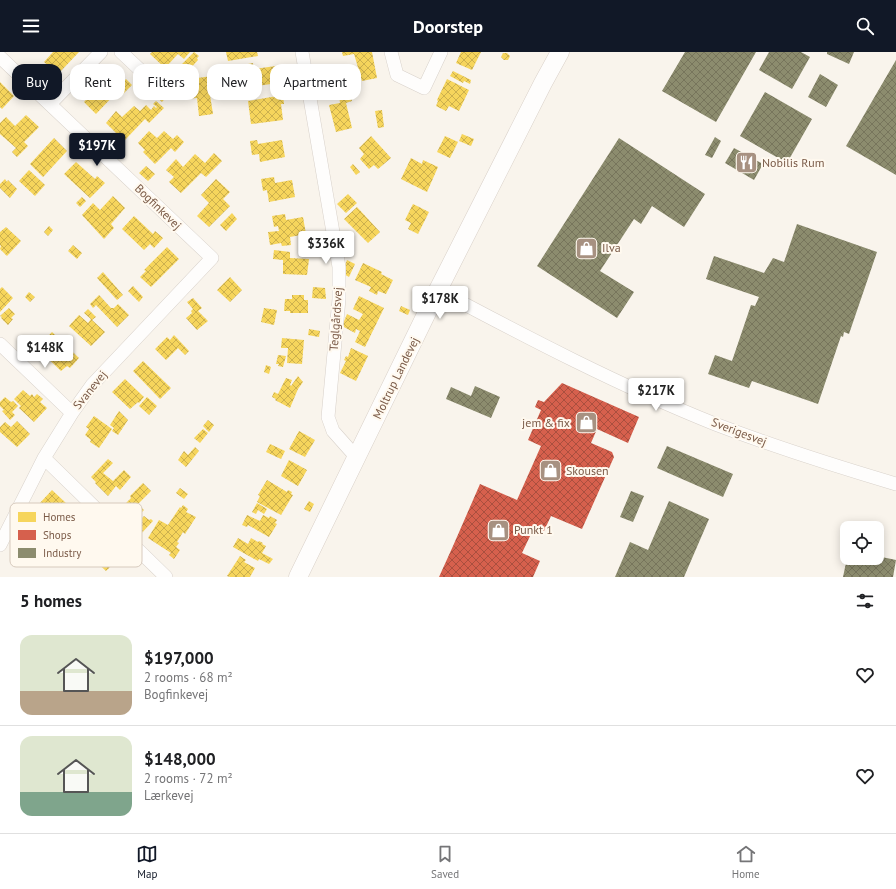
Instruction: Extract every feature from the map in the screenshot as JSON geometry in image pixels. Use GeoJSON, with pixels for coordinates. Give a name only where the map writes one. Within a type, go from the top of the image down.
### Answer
{"type":"FeatureCollection","features":[{"type":"Feature","properties":{"kind":"street"},"geometry":{"type":"LineString","coordinates":[[50,104],[101,52]]}},
{"type":"Feature","properties":{"kind":"street"},"geometry":{"type":"LineString","coordinates":[[121,52],[134,64]]}},
{"type":"Feature","properties":{"kind":"street","name":"Teglgårdsvej"},"geometry":{"type":"LineString","coordinates":[[302,52],[339,267],[339,299],[328,417],[333,431],[357,458]]}},
{"type":"Feature","properties":{"kind":"street"},"geometry":{"type":"LineString","coordinates":[[391,52],[397,75],[424,88],[441,52]]}},
{"type":"Feature","properties":{"kind":"street","name":"Moltrup Landevej"},"geometry":{"type":"LineString","coordinates":[[298,577],[438,290],[560,52]]}},
{"type":"Feature","properties":{"kind":"street","name":"Bogfinkevej"},"geometry":{"type":"LineString","coordinates":[[0,57],[212,258]]}},
{"type":"Feature","properties":{"kind":"street","name":"Svanevej"},"geometry":{"type":"LineString","coordinates":[[21,503],[44,458],[72,413],[92,385],[212,258]]}},
{"type":"Feature","properties":{"kind":"street","name":"Sverigesvej"},"geometry":{"type":"LineString","coordinates":[[438,290],[534,342],[656,399],[715,424],[820,462],[896,484]]}},
{"type":"Feature","properties":{"kind":"street"},"geometry":{"type":"LineString","coordinates":[[0,344],[72,413]]}},
{"type":"Feature","properties":{"kind":"street"},"geometry":{"type":"LineString","coordinates":[[44,458],[90,503]]}},
{"type":"Feature","properties":{"kind":"street","name":"Svanevej"},"geometry":{"type":"LineString","coordinates":[[0,545],[10,525]]}},
{"type":"Feature","properties":{"kind":"street"},"geometry":{"type":"LineString","coordinates":[[142,554],[166,577]]}},
{"type":"Feature","properties":{"kind":"building: Homes"},"geometry":{"type":"Polygon","coordinates":[[[53,52],[79,52],[62,70],[62,64],[46,64],[44,62],[53,52]]]}},
{"type":"Feature","properties":{"kind":"building: Homes"},"geometry":{"type":"Polygon","coordinates":[[[152,52],[190,52],[184,59],[178,54],[169,64],[161,64],[150,54],[152,52]]]}},
{"type":"Feature","properties":{"kind":"building: Homes"},"geometry":{"type":"Polygon","coordinates":[[[194,52],[199,56],[194,64],[182,64],[194,52]]]}},
{"type":"Feature","properties":{"kind":"building: Homes"},"geometry":{"type":"Polygon","coordinates":[[[226,52],[257,52],[258,56],[228,61],[226,52]]]}},
{"type":"Feature","properties":{"kind":"building: Homes"},"geometry":{"type":"Polygon","coordinates":[[[342,52],[372,52],[377,78],[362,81],[361,64],[357,64],[354,54],[343,56],[342,52]]]}},
{"type":"Feature","properties":{"kind":"building: Homes"},"geometry":{"type":"Polygon","coordinates":[[[461,52],[481,52],[472,70],[456,63],[461,52]]]}},
{"type":"Feature","properties":{"kind":"building: Homes"},"geometry":{"type":"Polygon","coordinates":[[[503,53],[507,53],[510,56],[508,60],[504,60],[501,57],[503,53]]]}},
{"type":"Feature","properties":{"kind":"building: Homes"},"geometry":{"type":"Polygon","coordinates":[[[270,67],[270,84],[262,85],[262,68],[270,67]]]}},
{"type":"Feature","properties":{"kind":"building: Homes"},"geometry":{"type":"Polygon","coordinates":[[[453,71],[471,80],[470,84],[464,81],[463,83],[450,76],[453,71]]]}},
{"type":"Feature","properties":{"kind":"building: Homes"},"geometry":{"type":"Polygon","coordinates":[[[207,77],[207,100],[211,100],[213,114],[199,116],[197,100],[199,100],[199,78],[207,77]]]}},
{"type":"Feature","properties":{"kind":"building: Homes"},"geometry":{"type":"Polygon","coordinates":[[[126,79],[132,85],[125,92],[126,79]]]}},
{"type":"Feature","properties":{"kind":"building: Homes"},"geometry":{"type":"Polygon","coordinates":[[[447,79],[469,90],[459,111],[449,106],[446,111],[436,106],[437,100],[447,79]]]}},
{"type":"Feature","properties":{"kind":"building: Homes"},"geometry":{"type":"Polygon","coordinates":[[[0,82],[12,94],[12,98],[2,109],[0,107],[0,82]]]}},
{"type":"Feature","properties":{"kind":"building: Homes"},"geometry":{"type":"Polygon","coordinates":[[[270,97],[270,100],[284,100],[284,104],[281,104],[283,120],[251,124],[248,101],[262,100],[262,99],[270,97]]]}},
{"type":"Feature","properties":{"kind":"building: Homes"},"geometry":{"type":"Polygon","coordinates":[[[86,100],[109,100],[96,114],[84,102],[86,100]]]}},
{"type":"Feature","properties":{"kind":"building: Homes"},"geometry":{"type":"Polygon","coordinates":[[[340,100],[352,100],[346,103],[352,128],[336,132],[329,105],[340,103],[340,100]]]}},
{"type":"Feature","properties":{"kind":"building: Homes"},"geometry":{"type":"Polygon","coordinates":[[[156,101],[164,108],[149,123],[145,119],[124,141],[106,123],[116,111],[122,117],[134,106],[140,111],[146,105],[151,110],[154,106],[156,108],[157,107],[153,104],[156,101]]]}},
{"type":"Feature","properties":{"kind":"building: Homes"},"geometry":{"type":"Polygon","coordinates":[[[382,110],[384,127],[378,128],[375,111],[382,110]]]}},
{"type":"Feature","properties":{"kind":"building: Homes"},"geometry":{"type":"Polygon","coordinates":[[[26,115],[39,127],[24,142],[28,146],[17,157],[12,152],[16,148],[0,134],[0,123],[6,117],[15,126],[26,115]]]}},
{"type":"Feature","properties":{"kind":"building: Homes"},"geometry":{"type":"Polygon","coordinates":[[[149,131],[157,138],[164,131],[173,139],[177,135],[184,142],[175,152],[171,148],[155,164],[143,152],[145,150],[138,143],[149,131]]]}},
{"type":"Feature","properties":{"kind":"building: Homes"},"geometry":{"type":"Polygon","coordinates":[[[462,134],[474,139],[471,146],[459,141],[462,134]]]}},
{"type":"Feature","properties":{"kind":"building: Homes"},"geometry":{"type":"Polygon","coordinates":[[[371,136],[391,158],[378,169],[374,165],[369,169],[360,159],[364,154],[359,148],[371,136]]]}},
{"type":"Feature","properties":{"kind":"building: Homes"},"geometry":{"type":"Polygon","coordinates":[[[445,136],[458,142],[450,158],[437,152],[445,136]]]}},
{"type":"Feature","properties":{"kind":"building: Homes"},"geometry":{"type":"Polygon","coordinates":[[[54,138],[67,151],[43,177],[30,164],[54,138]]]}},
{"type":"Feature","properties":{"kind":"building: Homes"},"geometry":{"type":"Polygon","coordinates":[[[257,140],[258,144],[282,140],[285,157],[260,162],[259,154],[252,155],[250,141],[257,140]]]}},
{"type":"Feature","properties":{"kind":"building: Homes"},"geometry":{"type":"Polygon","coordinates":[[[214,153],[222,161],[206,177],[201,173],[181,193],[169,182],[174,177],[166,170],[176,159],[183,167],[195,154],[205,163],[214,153]]]}},
{"type":"Feature","properties":{"kind":"building: Homes"},"geometry":{"type":"Polygon","coordinates":[[[411,158],[422,164],[423,160],[438,167],[427,192],[401,179],[411,158]]]}},
{"type":"Feature","properties":{"kind":"building: Homes"},"geometry":{"type":"Polygon","coordinates":[[[76,162],[95,179],[97,176],[105,183],[90,198],[64,174],[76,162]]]}},
{"type":"Feature","properties":{"kind":"building: Homes"},"geometry":{"type":"Polygon","coordinates":[[[353,164],[360,172],[356,175],[350,167],[353,164]]]}},
{"type":"Feature","properties":{"kind":"building: Homes"},"geometry":{"type":"Polygon","coordinates":[[[146,166],[155,174],[148,181],[139,173],[146,166]]]}},
{"type":"Feature","properties":{"kind":"building: Homes"},"geometry":{"type":"Polygon","coordinates":[[[29,170],[45,185],[35,196],[19,181],[29,170]]]}},
{"type":"Feature","properties":{"kind":"building: Homes"},"geometry":{"type":"Polygon","coordinates":[[[274,177],[275,183],[292,180],[295,197],[269,202],[267,190],[263,191],[261,179],[274,177]]]}},
{"type":"Feature","properties":{"kind":"building: Homes"},"geometry":{"type":"Polygon","coordinates":[[[5,179],[17,189],[10,198],[0,188],[0,184],[5,179]]]}},
{"type":"Feature","properties":{"kind":"building: Homes"},"geometry":{"type":"Polygon","coordinates":[[[216,179],[230,192],[223,199],[230,206],[209,227],[197,216],[209,203],[201,195],[216,179]]]}},
{"type":"Feature","properties":{"kind":"building: Homes"},"geometry":{"type":"Polygon","coordinates":[[[348,194],[357,203],[346,213],[337,204],[348,194]]]}},
{"type":"Feature","properties":{"kind":"building: Homes"},"geometry":{"type":"Polygon","coordinates":[[[113,196],[125,208],[111,224],[114,228],[104,239],[82,215],[93,203],[100,210],[113,196]]]}},
{"type":"Feature","properties":{"kind":"building: Homes"},"geometry":{"type":"Polygon","coordinates":[[[82,197],[86,201],[80,207],[76,203],[82,197]]]}},
{"type":"Feature","properties":{"kind":"building: Homes"},"geometry":{"type":"Polygon","coordinates":[[[413,204],[429,212],[418,234],[408,229],[411,223],[405,220],[413,204]]]}},
{"type":"Feature","properties":{"kind":"building: Homes"},"geometry":{"type":"Polygon","coordinates":[[[357,207],[380,232],[368,243],[344,219],[357,207]]]}},
{"type":"Feature","properties":{"kind":"building: Homes"},"geometry":{"type":"Polygon","coordinates":[[[232,213],[237,219],[226,231],[220,225],[232,213]]]}},
{"type":"Feature","properties":{"kind":"building: Homes"},"geometry":{"type":"Polygon","coordinates":[[[285,214],[286,220],[303,217],[306,234],[290,237],[291,245],[282,246],[281,243],[270,245],[268,232],[279,231],[278,226],[274,227],[272,216],[285,214]]]}},
{"type":"Feature","properties":{"kind":"building: Homes"},"geometry":{"type":"Polygon","coordinates":[[[134,216],[153,234],[155,231],[163,238],[154,248],[150,244],[144,250],[122,229],[134,216]]]}},
{"type":"Feature","properties":{"kind":"building: Homes"},"geometry":{"type":"Polygon","coordinates":[[[49,226],[53,230],[48,236],[44,232],[49,226]]]}},
{"type":"Feature","properties":{"kind":"building: Homes"},"geometry":{"type":"Polygon","coordinates":[[[6,227],[21,241],[7,256],[0,249],[0,232],[6,227]]]}},
{"type":"Feature","properties":{"kind":"building: Homes"},"geometry":{"type":"Polygon","coordinates":[[[73,245],[82,253],[77,259],[68,251],[73,245]]]}},
{"type":"Feature","properties":{"kind":"building: Homes"},"geometry":{"type":"Polygon","coordinates":[[[167,247],[179,259],[151,287],[140,277],[146,271],[144,270],[167,247]]]}},
{"type":"Feature","properties":{"kind":"building: Homes"},"geometry":{"type":"Polygon","coordinates":[[[274,250],[290,252],[290,258],[309,259],[307,275],[283,274],[283,260],[273,259],[274,250]]]}},
{"type":"Feature","properties":{"kind":"building: Homes"},"geometry":{"type":"Polygon","coordinates":[[[347,260],[355,264],[349,277],[342,273],[347,260]]]}},
{"type":"Feature","properties":{"kind":"building: Homes"},"geometry":{"type":"Polygon","coordinates":[[[363,263],[382,272],[381,274],[393,280],[386,294],[378,291],[377,295],[369,291],[371,287],[355,280],[363,263]]]}},
{"type":"Feature","properties":{"kind":"building: Homes"},"geometry":{"type":"Polygon","coordinates":[[[103,272],[123,295],[117,300],[97,278],[103,272]]]}},
{"type":"Feature","properties":{"kind":"building: Homes"},"geometry":{"type":"Polygon","coordinates":[[[230,277],[242,290],[230,302],[217,290],[230,277]]]}},
{"type":"Feature","properties":{"kind":"building: Homes"},"geometry":{"type":"Polygon","coordinates":[[[133,286],[143,297],[139,302],[128,291],[133,286]]]}},
{"type":"Feature","properties":{"kind":"building: Homes"},"geometry":{"type":"Polygon","coordinates":[[[2,287],[13,298],[0,312],[0,289],[2,287]]]}},
{"type":"Feature","properties":{"kind":"building: Homes"},"geometry":{"type":"Polygon","coordinates":[[[313,287],[325,288],[326,299],[312,298],[313,287]]]}},
{"type":"Feature","properties":{"kind":"building: Homes"},"geometry":{"type":"Polygon","coordinates":[[[29,292],[35,297],[30,302],[25,297],[29,292]]]}},
{"type":"Feature","properties":{"kind":"building: Homes"},"geometry":{"type":"Polygon","coordinates":[[[99,295],[111,308],[114,308],[118,304],[129,315],[117,327],[96,305],[93,308],[90,304],[99,295]]]}},
{"type":"Feature","properties":{"kind":"building: Homes"},"geometry":{"type":"Polygon","coordinates":[[[292,295],[304,295],[304,300],[308,300],[308,313],[290,313],[290,311],[284,311],[285,299],[292,299],[292,295]]]}},
{"type":"Feature","properties":{"kind":"building: Homes"},"geometry":{"type":"Polygon","coordinates":[[[359,296],[384,308],[365,347],[355,342],[360,331],[356,329],[355,333],[342,326],[347,314],[359,320],[363,314],[353,309],[359,296]]]}},
{"type":"Feature","properties":{"kind":"building: Homes"},"geometry":{"type":"Polygon","coordinates":[[[193,298],[202,308],[198,311],[208,321],[197,330],[186,318],[192,313],[191,311],[193,309],[187,302],[193,298]]]}},
{"type":"Feature","properties":{"kind":"building: Homes"},"geometry":{"type":"Polygon","coordinates":[[[401,306],[410,310],[408,315],[399,311],[401,306]]]}},
{"type":"Feature","properties":{"kind":"building: Homes"},"geometry":{"type":"Polygon","coordinates":[[[9,308],[15,314],[11,318],[13,319],[8,325],[0,316],[9,308]]]}},
{"type":"Feature","properties":{"kind":"building: Homes"},"geometry":{"type":"Polygon","coordinates":[[[264,308],[277,310],[274,325],[261,322],[264,308]]]}},
{"type":"Feature","properties":{"kind":"building: Homes"},"geometry":{"type":"Polygon","coordinates":[[[88,309],[96,317],[92,320],[84,313],[88,309]]]}},
{"type":"Feature","properties":{"kind":"building: Homes"},"geometry":{"type":"Polygon","coordinates":[[[79,315],[88,323],[91,319],[105,332],[91,346],[69,326],[79,315]]]}},
{"type":"Feature","properties":{"kind":"building: Homes"},"geometry":{"type":"Polygon","coordinates":[[[309,329],[320,331],[319,337],[308,335],[309,329]]]}},
{"type":"Feature","properties":{"kind":"building: Homes"},"geometry":{"type":"Polygon","coordinates":[[[52,332],[79,358],[70,368],[67,366],[61,371],[37,348],[52,332]]]}},
{"type":"Feature","properties":{"kind":"building: Homes"},"geometry":{"type":"Polygon","coordinates":[[[174,335],[189,351],[185,355],[178,348],[166,360],[155,349],[167,337],[170,340],[174,335]]]}},
{"type":"Feature","properties":{"kind":"building: Homes"},"geometry":{"type":"Polygon","coordinates":[[[282,338],[304,340],[302,364],[287,363],[288,348],[281,348],[282,338]]]}},
{"type":"Feature","properties":{"kind":"building: Homes"},"geometry":{"type":"Polygon","coordinates":[[[351,348],[368,356],[356,381],[340,373],[346,361],[344,360],[346,356],[348,357],[351,348]]]}},
{"type":"Feature","properties":{"kind":"building: Homes"},"geometry":{"type":"Polygon","coordinates":[[[278,355],[286,356],[283,367],[276,364],[278,355]]]}},
{"type":"Feature","properties":{"kind":"building: Homes"},"geometry":{"type":"Polygon","coordinates":[[[143,361],[171,388],[160,399],[133,371],[143,361]]]}},
{"type":"Feature","properties":{"kind":"building: Homes"},"geometry":{"type":"Polygon","coordinates":[[[266,365],[271,367],[269,374],[264,372],[266,365]]]}},
{"type":"Feature","properties":{"kind":"building: Homes"},"geometry":{"type":"Polygon","coordinates":[[[298,376],[303,382],[298,389],[290,408],[272,397],[274,392],[278,394],[286,378],[292,380],[291,386],[298,376]]]}},
{"type":"Feature","properties":{"kind":"building: Homes"},"geometry":{"type":"Polygon","coordinates":[[[125,379],[144,397],[139,403],[138,402],[130,409],[112,392],[125,379]]]}},
{"type":"Feature","properties":{"kind":"building: Homes"},"geometry":{"type":"Polygon","coordinates":[[[23,390],[30,396],[32,394],[34,397],[37,394],[43,399],[40,402],[47,408],[34,422],[19,408],[21,406],[14,399],[23,390]]]}},
{"type":"Feature","properties":{"kind":"building: Homes"},"geometry":{"type":"Polygon","coordinates":[[[5,397],[11,402],[13,401],[18,406],[12,412],[15,415],[10,420],[2,411],[4,410],[0,406],[0,402],[5,397]]]}},
{"type":"Feature","properties":{"kind":"building: Homes"},"geometry":{"type":"Polygon","coordinates":[[[147,397],[157,406],[149,415],[139,406],[147,397]]]}},
{"type":"Feature","properties":{"kind":"building: Homes"},"geometry":{"type":"Polygon","coordinates":[[[119,411],[128,420],[118,435],[112,431],[114,428],[110,425],[119,411]]]}},
{"type":"Feature","properties":{"kind":"building: Homes"},"geometry":{"type":"Polygon","coordinates":[[[94,416],[112,429],[99,448],[90,442],[91,440],[85,435],[89,429],[86,427],[94,416]]]}},
{"type":"Feature","properties":{"kind":"building: Homes"},"geometry":{"type":"Polygon","coordinates":[[[208,420],[214,425],[209,432],[203,426],[208,420]]]}},
{"type":"Feature","properties":{"kind":"building: Homes"},"geometry":{"type":"Polygon","coordinates":[[[17,421],[30,434],[17,447],[0,432],[0,427],[5,422],[11,427],[17,421]]]}},
{"type":"Feature","properties":{"kind":"building: Homes"},"geometry":{"type":"Polygon","coordinates":[[[203,429],[208,433],[200,443],[194,438],[203,429]]]}},
{"type":"Feature","properties":{"kind":"building: Homes"},"geometry":{"type":"Polygon","coordinates":[[[299,431],[315,440],[305,457],[289,449],[299,431]]]}},
{"type":"Feature","properties":{"kind":"building: Homes"},"geometry":{"type":"Polygon","coordinates":[[[270,444],[285,451],[281,459],[266,452],[270,444]]]}},
{"type":"Feature","properties":{"kind":"building: Homes"},"geometry":{"type":"Polygon","coordinates":[[[195,447],[199,451],[186,467],[178,460],[184,451],[188,455],[195,447]]]}},
{"type":"Feature","properties":{"kind":"building: Homes"},"geometry":{"type":"Polygon","coordinates":[[[108,459],[113,463],[103,473],[113,481],[124,470],[131,477],[120,490],[116,486],[108,496],[91,477],[108,459]]]}},
{"type":"Feature","properties":{"kind":"building: Homes"},"geometry":{"type":"Polygon","coordinates":[[[289,460],[307,470],[298,486],[281,476],[289,460]]]}},
{"type":"Feature","properties":{"kind":"building: Homes"},"geometry":{"type":"Polygon","coordinates":[[[267,480],[287,492],[288,490],[292,492],[291,494],[293,495],[281,515],[257,502],[260,496],[258,495],[267,480]]]}},
{"type":"Feature","properties":{"kind":"building: Homes"},"geometry":{"type":"Polygon","coordinates":[[[143,483],[151,491],[139,503],[126,503],[131,498],[130,496],[143,483]]]}},
{"type":"Feature","properties":{"kind":"building: Homes"},"geometry":{"type":"Polygon","coordinates":[[[180,488],[188,494],[184,499],[176,493],[180,488]]]}},
{"type":"Feature","properties":{"kind":"building: Homes"},"geometry":{"type":"Polygon","coordinates":[[[52,490],[66,503],[40,503],[52,490]]]}},
{"type":"Feature","properties":{"kind":"building: Homes"},"geometry":{"type":"Polygon","coordinates":[[[309,501],[314,504],[310,512],[304,509],[309,501]]]}},
{"type":"Feature","properties":{"kind":"building: Homes"},"geometry":{"type":"Polygon","coordinates":[[[257,503],[267,509],[264,514],[258,510],[256,514],[252,512],[257,503]]]}},
{"type":"Feature","properties":{"kind":"building: Homes"},"geometry":{"type":"Polygon","coordinates":[[[183,505],[188,509],[186,512],[196,517],[185,534],[183,532],[177,542],[179,543],[176,547],[180,550],[174,559],[169,555],[171,553],[148,538],[159,520],[168,525],[183,505]]]}},
{"type":"Feature","properties":{"kind":"building: Homes"},"geometry":{"type":"Polygon","coordinates":[[[247,515],[260,521],[263,515],[269,518],[270,516],[277,520],[275,523],[277,524],[269,537],[248,525],[247,527],[242,525],[247,515]]]}},
{"type":"Feature","properties":{"kind":"building: Homes"},"geometry":{"type":"Polygon","coordinates":[[[144,516],[153,521],[142,533],[142,518],[144,516]]]}},
{"type":"Feature","properties":{"kind":"building: Homes"},"geometry":{"type":"Polygon","coordinates":[[[238,538],[248,544],[251,538],[263,543],[262,544],[266,546],[262,553],[273,559],[269,564],[259,559],[258,561],[233,547],[238,538]]]}},
{"type":"Feature","properties":{"kind":"building: Homes"},"geometry":{"type":"Polygon","coordinates":[[[240,556],[246,560],[244,562],[255,568],[250,577],[227,576],[240,556]]]}},
{"type":"Feature","properties":{"kind":"building: Homes"},"geometry":{"type":"Polygon","coordinates":[[[102,567],[110,567],[106,571],[102,567]]]}},
{"type":"Feature","properties":{"kind":"building: Shops"},"geometry":{"type":"Polygon","coordinates":[[[562,383],[639,417],[628,443],[597,429],[591,443],[612,452],[614,457],[582,529],[551,516],[544,531],[536,528],[533,536],[531,534],[522,553],[540,561],[533,577],[439,577],[480,484],[517,500],[541,446],[528,440],[541,410],[535,407],[538,400],[544,402],[562,383]]]}},
{"type":"Feature","properties":{"kind":"building: Industry"},"geometry":{"type":"Polygon","coordinates":[[[685,52],[756,52],[716,122],[662,91],[685,52]]]}},
{"type":"Feature","properties":{"kind":"building: Industry"},"geometry":{"type":"Polygon","coordinates":[[[769,52],[801,52],[810,57],[792,89],[759,70],[769,52]]]}},
{"type":"Feature","properties":{"kind":"building: Industry"},"geometry":{"type":"Polygon","coordinates":[[[827,52],[854,52],[849,64],[827,54],[827,52]]]}},
{"type":"Feature","properties":{"kind":"building: Industry"},"geometry":{"type":"Polygon","coordinates":[[[896,60],[896,175],[846,146],[896,60]]]}},
{"type":"Feature","properties":{"kind":"building: Industry"},"geometry":{"type":"Polygon","coordinates":[[[820,74],[838,85],[826,107],[808,97],[820,74]]]}},
{"type":"Feature","properties":{"kind":"building: Industry"},"geometry":{"type":"Polygon","coordinates":[[[765,92],[812,119],[787,163],[740,136],[765,92]]]}},
{"type":"Feature","properties":{"kind":"building: Industry"},"geometry":{"type":"Polygon","coordinates":[[[715,137],[721,141],[712,158],[705,155],[715,137]]]}},
{"type":"Feature","properties":{"kind":"building: Industry"},"geometry":{"type":"Polygon","coordinates":[[[619,138],[705,194],[684,227],[652,206],[641,224],[634,219],[600,271],[634,292],[617,318],[537,266],[619,138]]]}},
{"type":"Feature","properties":{"kind":"building: Industry"},"geometry":{"type":"Polygon","coordinates":[[[734,148],[763,164],[754,180],[725,163],[734,148]]]}},
{"type":"Feature","properties":{"kind":"building: Industry"},"geometry":{"type":"Polygon","coordinates":[[[797,224],[877,252],[849,334],[844,332],[843,337],[841,336],[818,404],[752,381],[749,388],[708,374],[715,355],[732,361],[751,305],[755,306],[759,297],[706,279],[714,256],[764,273],[773,258],[784,262],[797,224]]]}},
{"type":"Feature","properties":{"kind":"building: Industry"},"geometry":{"type":"Polygon","coordinates":[[[475,386],[500,397],[491,418],[446,399],[451,387],[471,396],[475,386]]]}},
{"type":"Feature","properties":{"kind":"building: Industry"},"geometry":{"type":"Polygon","coordinates":[[[667,446],[733,474],[723,497],[657,468],[667,446]]]}},
{"type":"Feature","properties":{"kind":"building: Industry"},"geometry":{"type":"Polygon","coordinates":[[[631,491],[644,496],[633,522],[620,517],[631,491]]]}},
{"type":"Feature","properties":{"kind":"building: Industry"},"geometry":{"type":"Polygon","coordinates":[[[669,501],[709,519],[684,577],[615,577],[630,542],[648,550],[669,501]]]}},
{"type":"Feature","properties":{"kind":"building: Industry"},"geometry":{"type":"Polygon","coordinates":[[[884,557],[896,560],[893,577],[843,577],[846,565],[884,565],[884,557]]]}},
{"type":"Feature","properties":{"kind":"place","name":"Nobilis Rum"},"geometry":{"type":"Point","coordinates":[747,163]}},
{"type":"Feature","properties":{"kind":"place","name":"Ilva"},"geometry":{"type":"Point","coordinates":[587,248]}},
{"type":"Feature","properties":{"kind":"place","name":"jem & fix"},"geometry":{"type":"Point","coordinates":[586,423]}},
{"type":"Feature","properties":{"kind":"place","name":"Skousen"},"geometry":{"type":"Point","coordinates":[551,471]}},
{"type":"Feature","properties":{"kind":"place","name":"Punkt 1"},"geometry":{"type":"Point","coordinates":[498,530]}}]}
